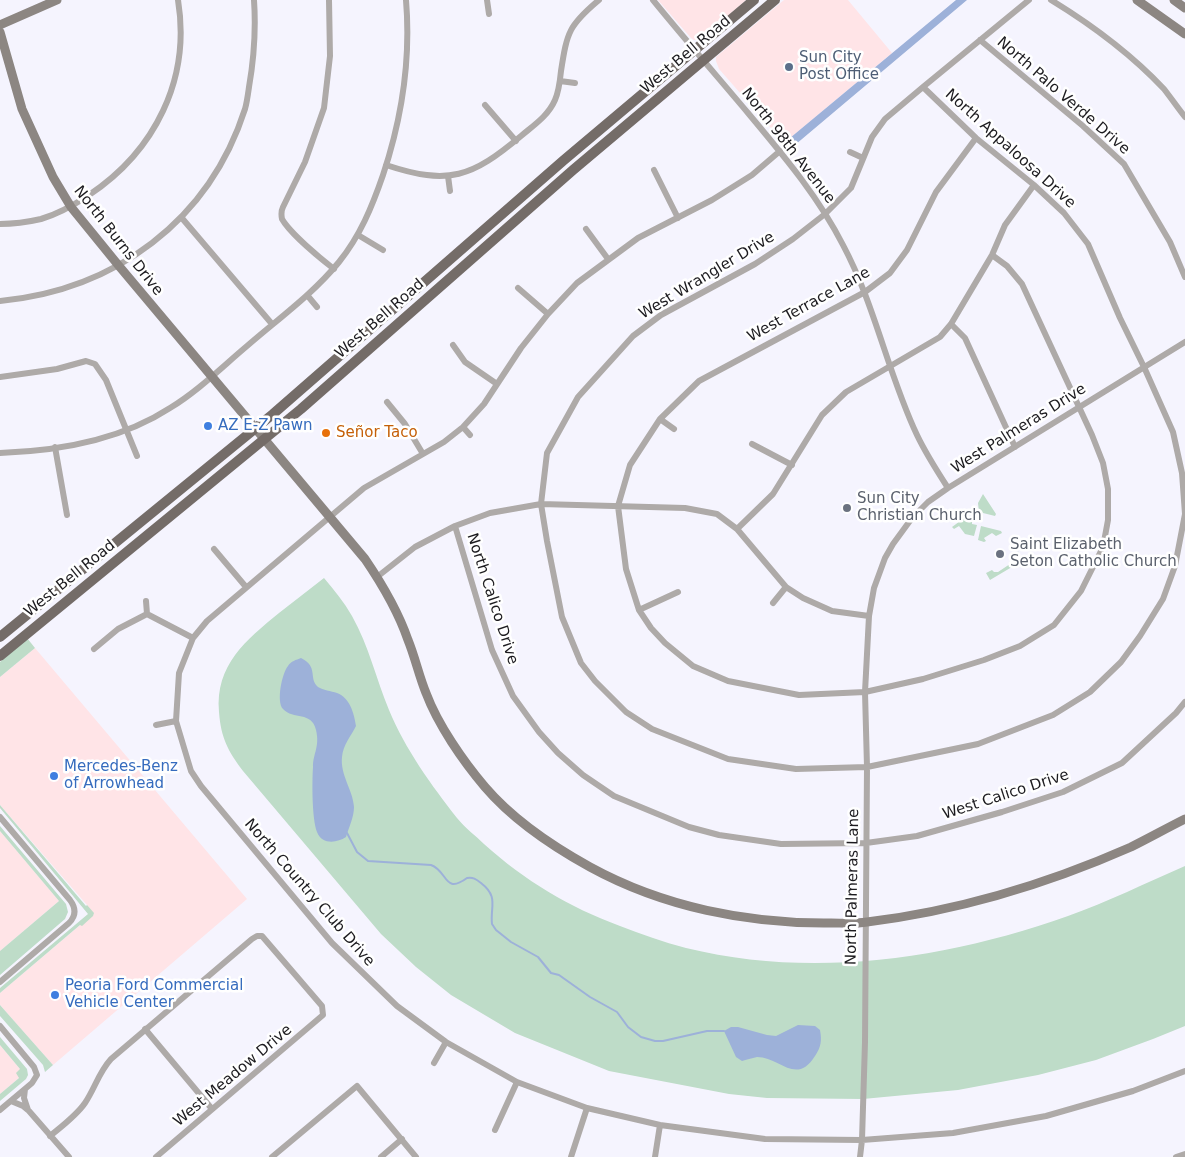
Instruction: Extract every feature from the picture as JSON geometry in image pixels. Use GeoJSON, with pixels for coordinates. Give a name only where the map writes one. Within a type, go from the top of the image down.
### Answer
{"type":"FeatureCollection","features":[{"type":"Feature","properties":{"kind":"main road","name":"West Bell Road"},"geometry":{"type":"LineString","coordinates":[[0,638],[256,428],[557,166],[754,0]]}},
{"type":"Feature","properties":{"kind":"main road","name":"West Bell Road"},"geometry":{"type":"LineString","coordinates":[[0,656],[265,439],[532,206],[775,0]]}},
{"type":"Feature","properties":{"kind":"street"},"geometry":{"type":"LineString","coordinates":[[0,25],[57,0]]}},
{"type":"Feature","properties":{"kind":"street"},"geometry":{"type":"LineString","coordinates":[[0,224],[18,223],[42,218],[71,207],[123,169],[141,148],[157,124],[177,69],[181,41],[181,18],[178,0]]}},
{"type":"Feature","properties":{"kind":"street"},"geometry":{"type":"LineString","coordinates":[[0,301],[41,296],[70,288],[94,279],[118,266],[150,246],[181,217],[210,183],[230,144],[245,108],[256,25],[254,0]]}},
{"type":"Feature","properties":{"kind":"street"},"geometry":{"type":"LineString","coordinates":[[329,0],[330,56],[324,108],[305,162],[281,214],[284,221],[293,231],[334,269]]}},
{"type":"Feature","properties":{"kind":"street"},"geometry":{"type":"LineString","coordinates":[[0,453],[55,447],[90,440],[127,429],[170,408],[307,295],[334,269],[358,235],[373,204],[396,130],[404,87],[408,39],[406,0]]}},
{"type":"Feature","properties":{"kind":"street"},"geometry":{"type":"LineString","coordinates":[[487,0],[489,14]]}},
{"type":"Feature","properties":{"kind":"street"},"geometry":{"type":"LineString","coordinates":[[386,165],[417,174],[448,176],[469,171],[496,157],[550,110],[556,98],[565,47],[571,28],[579,17],[599,0]]}},
{"type":"Feature","properties":{"kind":"street","name":"North 98th Avenue"},"geometry":{"type":"LineString","coordinates":[[652,0],[780,151],[810,190],[844,245],[865,292],[890,366],[917,436],[948,488]]}},
{"type":"Feature","properties":{"kind":"street","name":"West Wrangler Drive"},"geometry":{"type":"LineString","coordinates":[[867,767],[796,769],[728,759],[652,729],[626,712],[595,682],[581,663],[569,636],[562,617],[553,579],[541,504],[547,453],[578,397],[633,336],[661,315],[755,264],[794,239],[825,214],[850,188],[872,137],[885,119],[1030,0]]}},
{"type":"Feature","properties":{"kind":"street"},"geometry":{"type":"LineString","coordinates":[[1051,0],[1079,17],[1113,42],[1164,90],[1185,117]]}},
{"type":"Feature","properties":{"kind":"street"},"geometry":{"type":"LineString","coordinates":[[1137,0],[1185,34]]}},
{"type":"Feature","properties":{"kind":"street"},"geometry":{"type":"LineString","coordinates":[[1174,0],[1185,8]]}},
{"type":"Feature","properties":{"kind":"street","name":"North Burns Drive"},"geometry":{"type":"LineString","coordinates":[[0,32],[22,110],[53,178],[71,207],[118,266],[355,546],[377,577],[392,604],[406,633],[426,695],[453,745],[486,788],[538,836],[576,860],[618,882],[660,898],[716,913],[801,924],[864,923],[949,907],[1001,894],[1063,874],[1132,846],[1185,818]]}},
{"type":"Feature","properties":{"kind":"street","name":"North Palo Verde Drive"},"geometry":{"type":"LineString","coordinates":[[980,40],[1083,126],[1124,164],[1170,242],[1185,277]]}},
{"type":"Feature","properties":{"kind":"street"},"geometry":{"type":"LineString","coordinates":[[560,81],[575,83]]}},
{"type":"Feature","properties":{"kind":"street","name":"North Appaloosa Drive"},"geometry":{"type":"LineString","coordinates":[[867,767],[978,744],[1053,715],[1090,692],[1121,662],[1163,599],[1175,566],[1185,514],[1182,454],[1088,244],[1064,213],[976,138],[923,87]]}},
{"type":"Feature","properties":{"kind":"street"},"geometry":{"type":"LineString","coordinates":[[485,105],[516,140]]}},
{"type":"Feature","properties":{"kind":"street","name":"West Terrace Lane"},"geometry":{"type":"LineString","coordinates":[[618,506],[630,465],[660,419],[699,381],[865,292],[890,273],[907,250],[936,192],[976,138]]}},
{"type":"Feature","properties":{"kind":"street"},"geometry":{"type":"LineString","coordinates":[[156,725],[176,721],[180,673],[193,638],[207,621],[364,488],[444,442],[463,427],[476,414],[521,348],[548,314],[577,284],[638,238],[712,200],[752,175],[780,151]]}},
{"type":"Feature","properties":{"kind":"street"},"geometry":{"type":"LineString","coordinates":[[850,152],[862,158]]}},
{"type":"Feature","properties":{"kind":"street"},"geometry":{"type":"LineString","coordinates":[[654,170],[678,218]]}},
{"type":"Feature","properties":{"kind":"street"},"geometry":{"type":"LineString","coordinates":[[448,176],[450,191]]}},
{"type":"Feature","properties":{"kind":"street"},"geometry":{"type":"LineString","coordinates":[[737,529],[774,494],[822,415],[846,392],[940,337],[951,324],[992,255],[1005,225],[1034,186]]}},
{"type":"Feature","properties":{"kind":"street"},"geometry":{"type":"LineString","coordinates":[[181,217],[272,324]]}},
{"type":"Feature","properties":{"kind":"street"},"geometry":{"type":"LineString","coordinates":[[586,229],[608,259]]}},
{"type":"Feature","properties":{"kind":"street"},"geometry":{"type":"LineString","coordinates":[[358,235],[383,250]]}},
{"type":"Feature","properties":{"kind":"street"},"geometry":{"type":"LineString","coordinates":[[618,506],[626,569],[639,610],[651,628],[666,644],[693,666],[728,681],[799,695],[866,692],[923,679],[984,660],[1020,646],[1054,625],[1081,591],[1103,547],[1108,520],[1108,489],[1103,463],[1022,284],[1007,266],[992,255]]}},
{"type":"Feature","properties":{"kind":"street"},"geometry":{"type":"LineString","coordinates":[[518,288],[548,314]]}},
{"type":"Feature","properties":{"kind":"street"},"geometry":{"type":"LineString","coordinates":[[307,295],[317,307]]}},
{"type":"Feature","properties":{"kind":"street"},"geometry":{"type":"LineString","coordinates":[[951,324],[965,338],[1014,447]]}},
{"type":"Feature","properties":{"kind":"street","name":"West Palmeras Drive"},"geometry":{"type":"LineString","coordinates":[[869,616],[874,588],[885,558],[912,518],[928,502],[1185,342]]}},
{"type":"Feature","properties":{"kind":"street"},"geometry":{"type":"LineString","coordinates":[[453,345],[465,362],[497,384]]}},
{"type":"Feature","properties":{"kind":"street"},"geometry":{"type":"LineString","coordinates":[[0,377],[57,369],[86,361],[95,364],[106,380],[137,456]]}},
{"type":"Feature","properties":{"kind":"street"},"geometry":{"type":"LineString","coordinates":[[387,402],[405,424],[423,454]]}},
{"type":"Feature","properties":{"kind":"street"},"geometry":{"type":"LineString","coordinates":[[660,419],[674,430]]}},
{"type":"Feature","properties":{"kind":"street"},"geometry":{"type":"LineString","coordinates":[[463,427],[470,435]]}},
{"type":"Feature","properties":{"kind":"street"},"geometry":{"type":"LineString","coordinates":[[752,444],[792,465]]}},
{"type":"Feature","properties":{"kind":"street"},"geometry":{"type":"LineString","coordinates":[[55,447],[67,515]]}},
{"type":"Feature","properties":{"kind":"street"},"geometry":{"type":"LineString","coordinates":[[377,577],[415,547],[455,526],[490,513],[541,504],[685,508],[717,514],[737,529],[786,587],[803,598],[832,611],[869,616]]}},
{"type":"Feature","properties":{"kind":"street","name":"North Calico Drive"},"geometry":{"type":"LineString","coordinates":[[455,526],[492,650],[513,696],[540,732],[583,775],[614,796],[689,827],[719,835],[781,844],[866,843]]}},
{"type":"Feature","properties":{"kind":"street"},"geometry":{"type":"LineString","coordinates":[[214,549],[246,587]]}},
{"type":"Feature","properties":{"kind":"street"},"geometry":{"type":"LineString","coordinates":[[773,603],[786,587]]}},
{"type":"Feature","properties":{"kind":"street"},"geometry":{"type":"LineString","coordinates":[[639,610],[678,592]]}},
{"type":"Feature","properties":{"kind":"street"},"geometry":{"type":"LineString","coordinates":[[146,601],[147,614]]}},
{"type":"Feature","properties":{"kind":"street"},"geometry":{"type":"LineString","coordinates":[[147,614],[193,638]]}},
{"type":"Feature","properties":{"kind":"street"},"geometry":{"type":"LineString","coordinates":[[94,649],[118,629],[147,614]]}},
{"type":"Feature","properties":{"kind":"street","name":"North Palmeras Lane"},"geometry":{"type":"LineString","coordinates":[[860,1157],[862,1140],[867,767],[866,692],[869,616]]}},
{"type":"Feature","properties":{"kind":"street","name":"West Calico Drive"},"geometry":{"type":"LineString","coordinates":[[866,843],[917,836],[1002,812],[1063,792],[1122,763],[1176,713],[1185,702]]}},
{"type":"Feature","properties":{"kind":"street","name":"North Country Club Drive"},"geometry":{"type":"LineString","coordinates":[[176,721],[191,771],[201,786],[332,944],[397,1006],[446,1042],[517,1082],[587,1108],[660,1125],[765,1139],[862,1140],[953,1133],[1046,1116],[1133,1092],[1185,1071]]}},
{"type":"Feature","properties":{"kind":"street"},"geometry":{"type":"LineString","coordinates":[[0,818],[75,908],[69,923],[0,982]]}},
{"type":"Feature","properties":{"kind":"street","name":"West Meadow Drive"},"geometry":{"type":"LineString","coordinates":[[145,1029],[252,939],[260,936],[266,939],[322,1006],[324,1012],[320,1018],[156,1157]]}},
{"type":"Feature","properties":{"kind":"street"},"geometry":{"type":"LineString","coordinates":[[0,1026],[34,1067],[38,1075],[35,1080],[0,1110]]}},
{"type":"Feature","properties":{"kind":"street"},"geometry":{"type":"LineString","coordinates":[[50,1136],[81,1108],[106,1064],[145,1029],[212,1109]]}},
{"type":"Feature","properties":{"kind":"street"},"geometry":{"type":"LineString","coordinates":[[434,1063],[446,1042]]}},
{"type":"Feature","properties":{"kind":"street"},"geometry":{"type":"LineString","coordinates":[[495,1130],[517,1082]]}},
{"type":"Feature","properties":{"kind":"street"},"geometry":{"type":"LineString","coordinates":[[272,1157],[357,1086],[416,1157]]}},
{"type":"Feature","properties":{"kind":"street"},"geometry":{"type":"LineString","coordinates":[[25,1089],[24,1098],[29,1111]]}},
{"type":"Feature","properties":{"kind":"street"},"geometry":{"type":"LineString","coordinates":[[11,1101],[29,1111],[69,1157]]}},
{"type":"Feature","properties":{"kind":"street"},"geometry":{"type":"LineString","coordinates":[[571,1157],[587,1108]]}},
{"type":"Feature","properties":{"kind":"street"},"geometry":{"type":"LineString","coordinates":[[655,1157],[660,1125]]}},
{"type":"Feature","properties":{"kind":"street"},"geometry":{"type":"LineString","coordinates":[[381,1157],[402,1139]]}},
{"type":"Feature","properties":{"kind":"street"},"geometry":{"type":"LineString","coordinates":[[1176,1157],[1185,1154]]}},
{"type":"Feature","properties":{"kind":"shaded area"},"geometry":{"type":"Polygon","coordinates":[[[658,0],[746,0],[701,39],[694,40],[658,0]]]}},
{"type":"Feature","properties":{"kind":"shaded area"},"geometry":{"type":"Polygon","coordinates":[[[784,0],[848,0],[892,53],[784,143],[719,69],[716,57],[784,0]]]}},
{"type":"Feature","properties":{"kind":"shaded area"},"geometry":{"type":"Polygon","coordinates":[[[35,648],[247,899],[53,1065],[0,1005],[0,993],[92,915],[87,905],[0,805],[0,677],[35,648]]]}},
{"type":"Feature","properties":{"kind":"shaded area"},"geometry":{"type":"Polygon","coordinates":[[[0,831],[59,901],[0,951],[0,831]]]}},
{"type":"Feature","properties":{"kind":"shaded area"},"geometry":{"type":"Polygon","coordinates":[[[0,1045],[20,1069],[20,1077],[0,1094],[0,1045]]]}},
{"type":"Feature","properties":{"kind":"green space"},"geometry":{"type":"Polygon","coordinates":[[[983,494],[996,514],[995,516],[979,512],[978,503],[983,494]]]}},
{"type":"Feature","properties":{"kind":"green space"},"geometry":{"type":"Polygon","coordinates":[[[967,516],[972,521],[972,524],[977,525],[974,536],[965,534],[959,526],[954,529],[952,527],[967,516]]]}},
{"type":"Feature","properties":{"kind":"green space"},"geometry":{"type":"Polygon","coordinates":[[[981,526],[1001,531],[1002,533],[996,536],[992,533],[984,538],[986,541],[984,542],[978,540],[981,526]]]}},
{"type":"Feature","properties":{"kind":"green space"},"geometry":{"type":"Polygon","coordinates":[[[1018,551],[1022,561],[990,580],[986,573],[992,570],[998,572],[1016,560],[1018,551]]]}},
{"type":"Feature","properties":{"kind":"green space"},"geometry":{"type":"Polygon","coordinates":[[[324,578],[342,601],[358,627],[395,725],[438,793],[463,825],[484,844],[515,870],[565,901],[601,919],[652,938],[686,948],[734,957],[782,962],[830,963],[879,960],[975,944],[1083,911],[1185,866],[1185,1026],[1096,1060],[1038,1075],[958,1090],[863,1099],[767,1098],[729,1094],[609,1071],[515,1033],[451,995],[416,967],[381,934],[243,771],[226,744],[221,729],[219,695],[222,680],[235,655],[255,633],[324,578]]]}},
{"type":"Feature","properties":{"kind":"green space"},"geometry":{"type":"Polygon","coordinates":[[[27,638],[35,648],[0,677],[0,662],[27,638]]]}},
{"type":"Feature","properties":{"kind":"green space"},"geometry":{"type":"Polygon","coordinates":[[[0,805],[94,913],[82,926],[80,925],[0,993],[0,988],[88,914],[0,808],[0,805]]]}},
{"type":"Feature","properties":{"kind":"green space"},"geometry":{"type":"Polygon","coordinates":[[[0,826],[66,904],[68,912],[65,919],[0,975],[0,951],[59,901],[0,831],[0,826]]]}},
{"type":"Feature","properties":{"kind":"green space"},"geometry":{"type":"Polygon","coordinates":[[[0,1005],[53,1065],[45,1072],[43,1065],[0,1016],[0,1005]]]}},
{"type":"Feature","properties":{"kind":"green space"},"geometry":{"type":"Polygon","coordinates":[[[0,1037],[27,1069],[28,1075],[26,1079],[0,1101],[0,1094],[19,1078],[16,1073],[20,1069],[0,1045],[0,1037]]]}},
{"type":"Feature","properties":{"kind":"water"},"geometry":{"type":"Polygon","coordinates":[[[956,0],[967,0],[789,150],[784,143],[956,0]]]}},
{"type":"Feature","properties":{"kind":"water"},"geometry":{"type":"Polygon","coordinates":[[[301,658],[310,665],[315,684],[325,690],[341,695],[353,711],[356,726],[343,753],[342,764],[354,807],[346,837],[338,841],[330,842],[322,839],[315,826],[312,782],[317,741],[314,724],[311,720],[287,712],[281,705],[282,681],[286,670],[291,663],[301,658]]]}},
{"type":"Feature","properties":{"kind":"water"},"geometry":{"type":"Polygon","coordinates":[[[798,1025],[815,1026],[820,1030],[821,1041],[817,1053],[808,1065],[794,1070],[765,1058],[757,1057],[742,1061],[736,1057],[724,1031],[731,1027],[738,1027],[776,1036],[798,1025]]]}},
{"type":"Feature","properties":{"kind":"waterway"},"geometry":{"type":"LineString","coordinates":[[347,833],[357,852],[368,861],[431,865],[441,872],[450,883],[454,884],[460,883],[467,878],[478,880],[487,888],[492,897],[492,924],[496,930],[511,942],[538,957],[551,973],[559,975],[590,997],[617,1012],[628,1027],[641,1037],[663,1041],[707,1031],[724,1031]]}},
{"type":"Feature","properties":{"kind":"place","name":"Sun City Post Office"},"geometry":{"type":"Point","coordinates":[789,67]}},
{"type":"Feature","properties":{"kind":"place","name":"AZ E-Z Pawn"},"geometry":{"type":"Point","coordinates":[208,426]}},
{"type":"Feature","properties":{"kind":"place","name":"Señor Taco"},"geometry":{"type":"Point","coordinates":[326,433]}},
{"type":"Feature","properties":{"kind":"place","name":"Sun City Christian Church"},"geometry":{"type":"Point","coordinates":[847,508]}},
{"type":"Feature","properties":{"kind":"place","name":"Saint Elizabeth Seton Catholic Church"},"geometry":{"type":"Point","coordinates":[1000,554]}},
{"type":"Feature","properties":{"kind":"place","name":"Mercedes-Benz of Arrowhead"},"geometry":{"type":"Point","coordinates":[54,776]}},
{"type":"Feature","properties":{"kind":"place","name":"Peoria Ford Commercial Vehicle Center"},"geometry":{"type":"Point","coordinates":[55,995]}}]}
